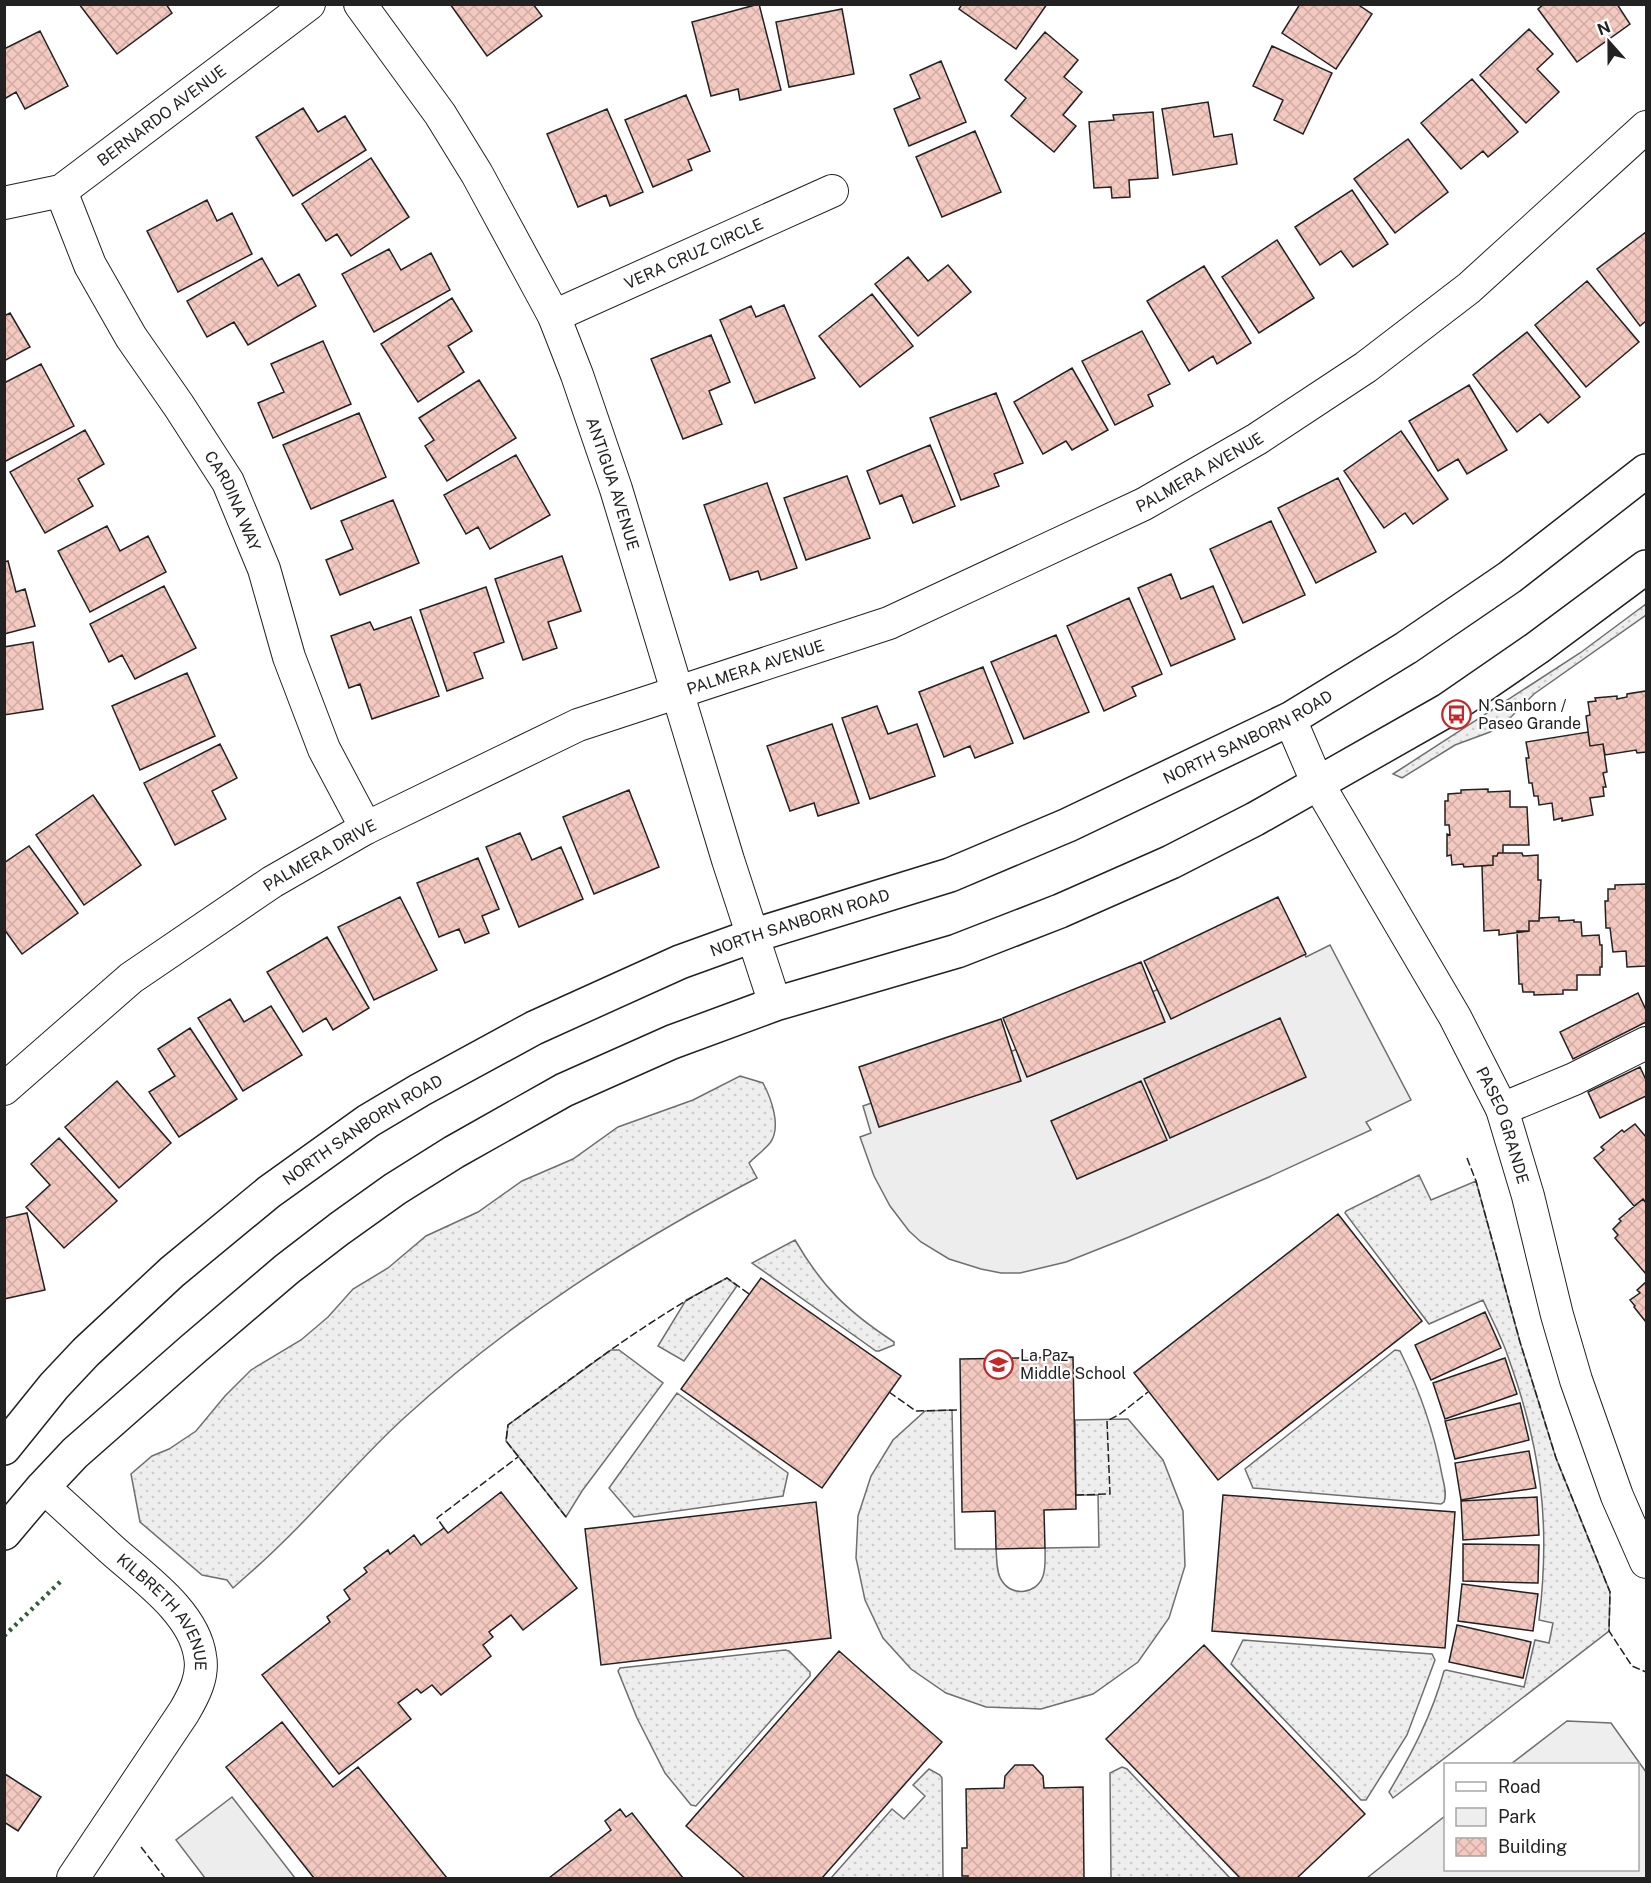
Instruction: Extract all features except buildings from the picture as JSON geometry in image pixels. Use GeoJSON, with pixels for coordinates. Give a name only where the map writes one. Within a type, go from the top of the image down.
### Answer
{"type":"FeatureCollection","features":[{"type":"Feature","properties":{"kind":"main road","name":"NORTH SANBORN ROAD"},"geometry":{"type":"LineString","coordinates":[[4,1448],[54,1386],[123,1316],[219,1232],[269,1192],[359,1128],[420,1090],[534,1028],[680,962],[752,936],[950,875],[1068,825],[1290,719],[1406,648],[1501,584],[1647,471]]}},
{"type":"Feature","properties":{"kind":"main road"},"geometry":{"type":"LineString","coordinates":[[4,1533],[75,1453],[287,1269],[395,1189],[506,1121],[564,1090],[672,1042],[776,1004],[957,951],[1060,911],[1171,862],[1255,819],[1447,710],[1537,648],[1631,588],[1647,567]]}},
{"type":"Feature","properties":{"kind":"street","name":"BERNARDO AVENUE"},"geometry":{"type":"LineString","coordinates":[[4,203],[62,191],[309,4]]}},
{"type":"Feature","properties":{"kind":"street","name":"ANTIGUA AVENUE"},"geometry":{"type":"LineString","coordinates":[[360,4],[440,114],[483,184],[554,316],[578,375],[599,437],[752,936],[776,1004]]}},
{"type":"Feature","properties":{"kind":"street","name":"PALMERA AVENUE"},"geometry":{"type":"LineString","coordinates":[[678,692],[889,624],[1144,504],[1257,439],[1366,367],[1469,288],[1647,127]]}},
{"type":"Feature","properties":{"kind":"street","name":"CARDINA WAY"},"geometry":{"type":"LineString","coordinates":[[62,191],[90,264],[131,338],[179,405],[228,482],[264,569],[289,657],[324,749],[366,828]]}},
{"type":"Feature","properties":{"kind":"street","name":"VERA CRUZ CIRCLE"},"geometry":{"type":"LineString","coordinates":[[554,316],[832,191]]}},
{"type":"Feature","properties":{"kind":"street","name":"PALMERA DRIVE"},"geometry":{"type":"LineString","coordinates":[[4,1089],[131,978],[272,882],[366,828],[578,724],[678,692]]}},
{"type":"Feature","properties":{"kind":"street","name":"PASEO GRANDE"},"geometry":{"type":"LineString","coordinates":[[1290,719],[1317,783],[1455,1017],[1502,1109],[1528,1196],[1557,1315],[1576,1380],[1617,1496],[1647,1562]]}},
{"type":"Feature","properties":{"kind":"street"},"geometry":{"type":"LineString","coordinates":[[1502,1109],[1574,1079],[1647,1043]]}},
{"type":"Feature","properties":{"kind":"street","name":"KILBRETH AVENUE"},"geometry":{"type":"LineString","coordinates":[[43,1487],[172,1604],[192,1631],[200,1654],[201,1666],[194,1696],[73,1878]]}},
{"type":"Feature","properties":{"kind":"green space"},"geometry":{"type":"Polygon","coordinates":[[[1646,604],[1646,615],[1534,694],[1508,720],[1490,732],[1455,745],[1402,778],[1393,774],[1580,653],[1646,604]]]}},
{"type":"Feature","properties":{"kind":"green space"},"geometry":{"type":"Polygon","coordinates":[[[740,1076],[763,1083],[774,1113],[775,1129],[770,1143],[749,1163],[757,1178],[617,1258],[573,1286],[486,1349],[388,1433],[263,1562],[233,1588],[227,1580],[202,1575],[140,1522],[131,1474],[152,1456],[169,1449],[196,1431],[225,1396],[251,1370],[301,1340],[328,1317],[353,1289],[388,1268],[426,1236],[478,1212],[522,1181],[573,1159],[618,1127],[693,1100],[740,1076]]]}},
{"type":"Feature","properties":{"kind":"green space"},"geometry":{"type":"Polygon","coordinates":[[[1419,1175],[1431,1200],[1476,1181],[1520,1342],[1556,1458],[1610,1592],[1609,1631],[1393,1798],[1389,1792],[1421,1733],[1444,1671],[1524,1687],[1535,1640],[1549,1643],[1553,1623],[1539,1620],[1544,1550],[1543,1517],[1535,1453],[1519,1388],[1499,1334],[1483,1300],[1429,1324],[1345,1213],[1419,1175]]]}},
{"type":"Feature","properties":{"kind":"green space"},"geometry":{"type":"Polygon","coordinates":[[[795,1240],[816,1272],[837,1297],[849,1309],[894,1342],[894,1345],[876,1351],[752,1263],[795,1240]]]}},
{"type":"Feature","properties":{"kind":"green space"},"geometry":{"type":"Polygon","coordinates":[[[727,1278],[737,1286],[684,1361],[658,1346],[686,1300],[727,1278]]]}},
{"type":"Feature","properties":{"kind":"green space"},"geometry":{"type":"Polygon","coordinates":[[[611,1350],[619,1350],[663,1383],[582,1491],[566,1517],[506,1441],[508,1425],[611,1350]]]}},
{"type":"Feature","properties":{"kind":"green space"},"geometry":{"type":"Polygon","coordinates":[[[1395,1350],[1400,1351],[1426,1411],[1444,1485],[1444,1502],[1441,1504],[1253,1488],[1245,1469],[1395,1350]]]}},
{"type":"Feature","properties":{"kind":"green space"},"geometry":{"type":"Polygon","coordinates":[[[677,1393],[788,1473],[783,1496],[634,1517],[609,1488],[677,1393]]]}},
{"type":"Feature","properties":{"kind":"green space"},"geometry":{"type":"Polygon","coordinates":[[[952,1410],[955,1549],[996,1549],[1000,1578],[1012,1590],[1030,1590],[1040,1582],[1045,1570],[1045,1548],[1099,1547],[1098,1495],[1076,1495],[1075,1420],[1128,1419],[1163,1460],[1183,1511],[1185,1566],[1169,1618],[1138,1662],[1093,1694],[1041,1709],[986,1707],[946,1693],[911,1669],[883,1638],[865,1600],[856,1558],[858,1516],[871,1476],[893,1440],[925,1411],[952,1410]]]}},
{"type":"Feature","properties":{"kind":"green space"},"geometry":{"type":"Polygon","coordinates":[[[1243,1640],[1432,1654],[1435,1660],[1407,1735],[1366,1800],[1361,1800],[1231,1664],[1243,1640]]]}},
{"type":"Feature","properties":{"kind":"green space"},"geometry":{"type":"Polygon","coordinates":[[[789,1651],[810,1672],[810,1676],[696,1806],[691,1805],[665,1773],[637,1718],[618,1671],[620,1668],[789,1651]]]}},
{"type":"Feature","properties":{"kind":"green space"},"geometry":{"type":"Polygon","coordinates":[[[1567,1721],[1611,1723],[1646,1772],[1646,1878],[1367,1878],[1444,1817],[1444,1871],[1639,1871],[1639,1763],[1512,1763],[1567,1721]]]}},
{"type":"Feature","properties":{"kind":"green space"},"geometry":{"type":"Polygon","coordinates":[[[1122,1767],[1127,1769],[1230,1878],[1111,1878],[1110,1773],[1122,1767]]]}},
{"type":"Feature","properties":{"kind":"green space"},"geometry":{"type":"Polygon","coordinates":[[[929,1769],[942,1778],[943,1878],[831,1878],[892,1809],[904,1819],[925,1796],[913,1785],[929,1769]]]}},
{"type":"Feature","properties":{"kind":"shaded area"},"geometry":{"type":"Polygon","coordinates":[[[1291,926],[1306,957],[1330,945],[1411,1100],[1366,1122],[1371,1130],[1129,1237],[1066,1262],[1020,1273],[1001,1273],[949,1259],[921,1242],[909,1231],[890,1206],[874,1176],[860,1137],[871,1133],[863,1106],[978,1065],[1129,1003],[1291,926]]]}},
{"type":"Feature","properties":{"kind":"shaded area"},"geometry":{"type":"Polygon","coordinates":[[[232,1797],[295,1878],[205,1878],[176,1840],[232,1797]]]}},
{"type":"Feature","properties":{"kind":"hedge"},"geometry":{"type":"LineString","coordinates":[[4,1636],[62,1580]]}},
{"type":"Feature","properties":{"kind":"fence"},"geometry":{"type":"LineString","coordinates":[[1467,1158],[1476,1181],[1520,1342],[1556,1458],[1610,1592],[1609,1631],[1632,1666],[1646,1672]]}},
{"type":"Feature","properties":{"kind":"fence"},"geometry":{"type":"LineString","coordinates":[[566,1517],[506,1441],[508,1425],[642,1329],[727,1278],[749,1294]]}},
{"type":"Feature","properties":{"kind":"fence"},"geometry":{"type":"LineString","coordinates":[[889,1392],[916,1411],[961,1410]]}},
{"type":"Feature","properties":{"kind":"fence"},"geometry":{"type":"LineString","coordinates":[[1076,1495],[1110,1494],[1107,1421],[1148,1392]]}},
{"type":"Feature","properties":{"kind":"fence"},"geometry":{"type":"LineString","coordinates":[[444,1528],[437,1518],[518,1457]]}},
{"type":"Feature","properties":{"kind":"fence"},"geometry":{"type":"LineString","coordinates":[[141,1847],[165,1878]]}},
{"type":"Feature","properties":{"kind":"place","name":"N Sanborn / Paseo Grande"},"geometry":{"type":"Point","coordinates":[1457,714]}},
{"type":"Feature","properties":{"kind":"place","name":"La Paz Middle School"},"geometry":{"type":"Point","coordinates":[999,1364]}}]}
